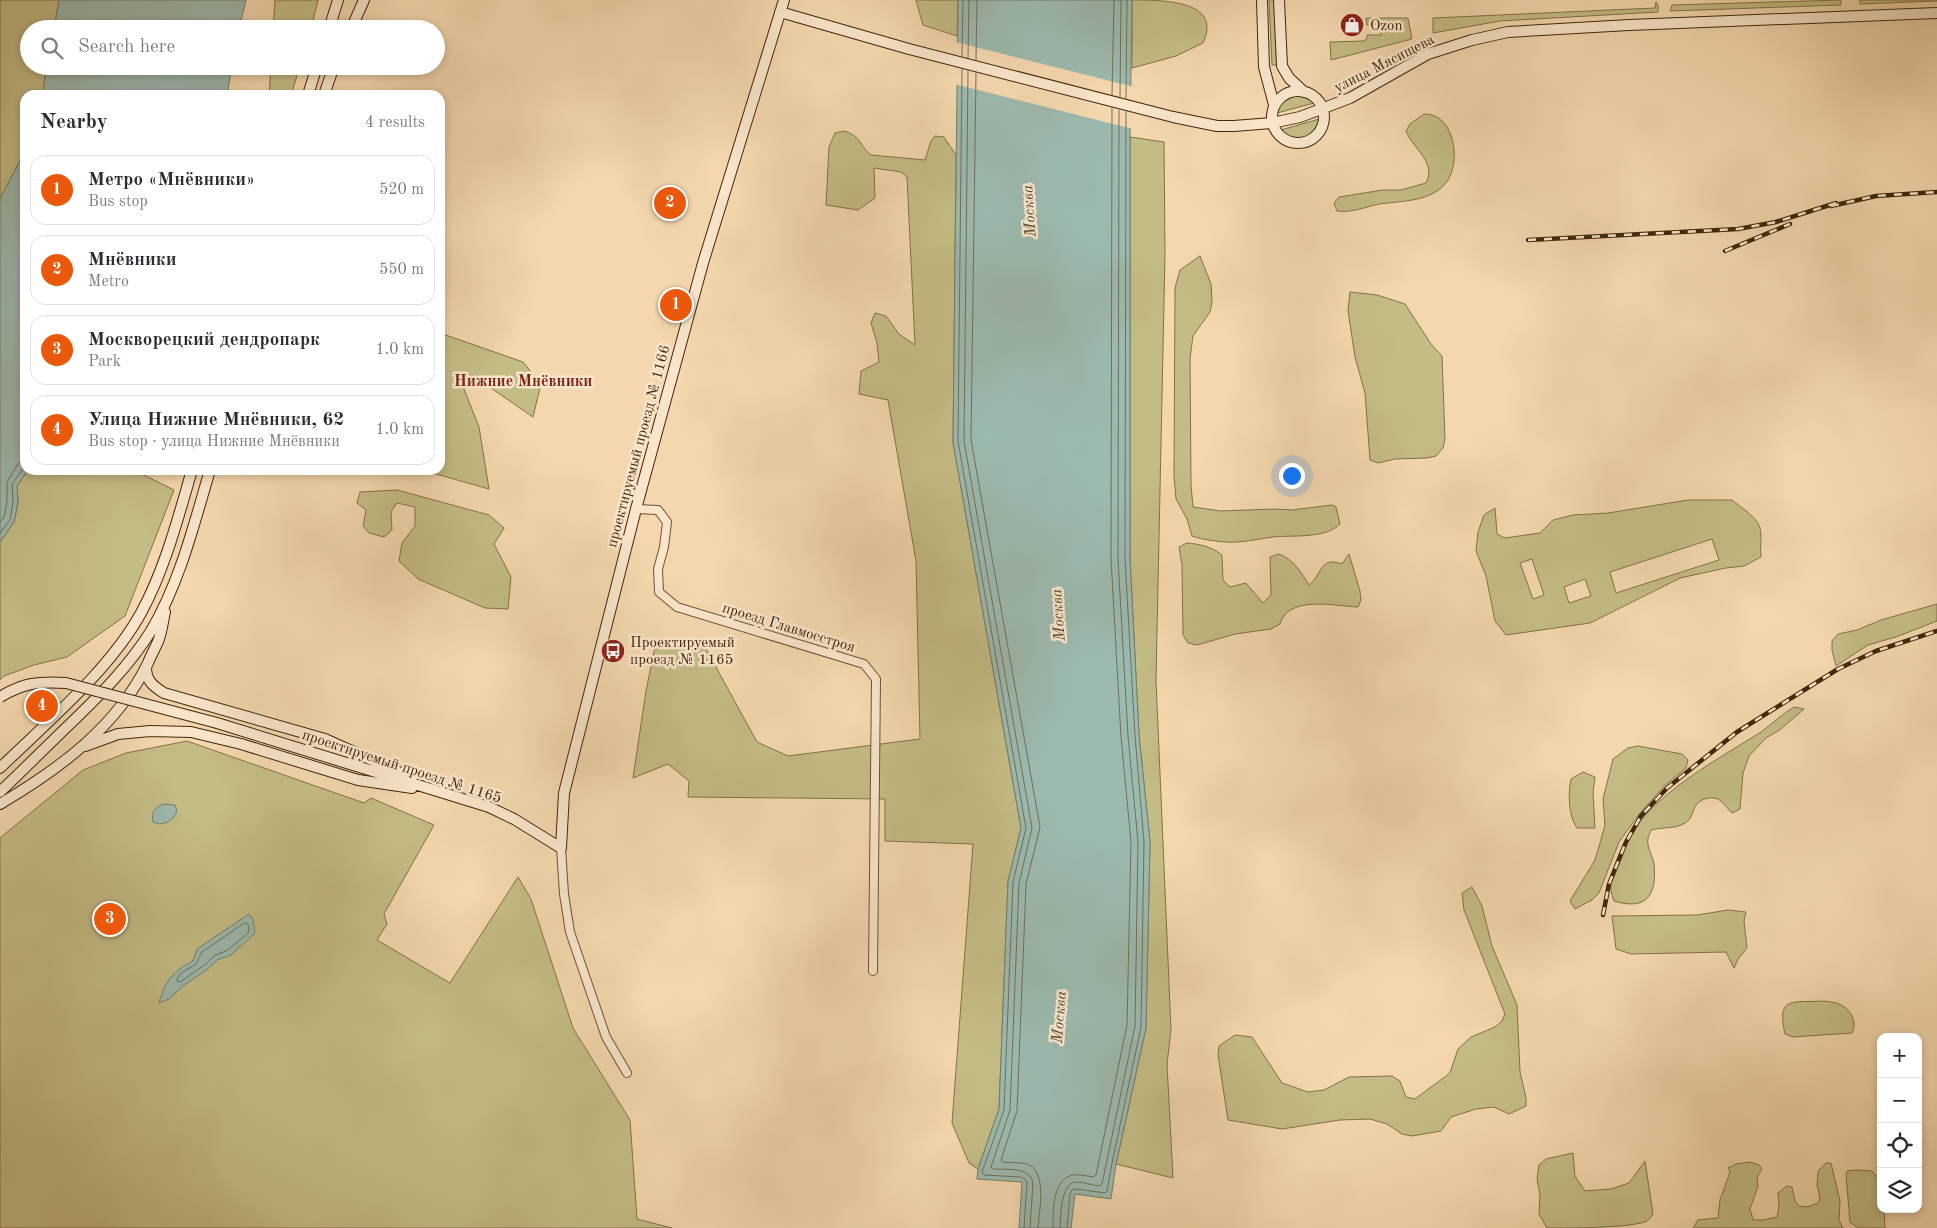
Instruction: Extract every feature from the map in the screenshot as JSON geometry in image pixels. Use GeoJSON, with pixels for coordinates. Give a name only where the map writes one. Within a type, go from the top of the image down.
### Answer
{"type":"FeatureCollection","features":[{"type":"Feature","properties":{"kind":"street"},"geometry":{"type":"LineString","coordinates":[[332,20],[338,0]]}},
{"type":"Feature","properties":{"kind":"street"},"geometry":{"type":"LineString","coordinates":[[351,20],[357,0]]}},
{"type":"Feature","properties":{"kind":"street"},"geometry":{"type":"LineString","coordinates":[[354,20],[364,0]]}},
{"type":"Feature","properties":{"kind":"street","name":"проектируемый проезд № 1166"},"geometry":{"type":"LineString","coordinates":[[561,848],[564,792],[636,509],[700,272],[784,0]]}},
{"type":"Feature","properties":{"kind":"street"},"geometry":{"type":"LineString","coordinates":[[1262,0],[1264,68],[1274,105],[1272,123],[1274,129],[1282,138],[1297,143],[1305,142],[1318,133],[1323,126],[1323,109],[1314,96],[1304,92],[1289,78],[1282,66],[1279,0]]}},
{"type":"Feature","properties":{"kind":"street","name":"улица Мясищева"},"geometry":{"type":"LineString","coordinates":[[780,12],[910,49],[1173,117],[1218,126],[1272,123],[1323,109],[1370,87],[1428,54],[1472,40],[1508,32],[1629,25],[1937,13]]}},
{"type":"Feature","properties":{"kind":"street"},"geometry":{"type":"LineString","coordinates":[[310,90],[314,75]]}},
{"type":"Feature","properties":{"kind":"street"},"geometry":{"type":"LineString","coordinates":[[326,90],[331,75]]}},
{"type":"Feature","properties":{"kind":"street"},"geometry":{"type":"LineString","coordinates":[[1274,105],[1287,93],[1304,92]]}},
{"type":"Feature","properties":{"kind":"street"},"geometry":{"type":"LineString","coordinates":[[0,768],[102,668],[126,635],[152,592],[166,555],[190,475]]}},
{"type":"Feature","properties":{"kind":"street"},"geometry":{"type":"LineString","coordinates":[[0,792],[115,680],[146,638],[168,597],[182,562],[208,475]]}},
{"type":"Feature","properties":{"kind":"street","name":"проезд Главмосстроя"},"geometry":{"type":"LineString","coordinates":[[636,509],[658,510],[667,522],[664,547],[658,569],[659,592],[677,607],[864,664],[876,679],[873,971]]}},
{"type":"Feature","properties":{"kind":"street"},"geometry":{"type":"LineString","coordinates":[[0,804],[41,779],[85,746],[117,711],[138,683],[159,640],[168,597]]}},
{"type":"Feature","properties":{"kind":"street"},"geometry":{"type":"LineString","coordinates":[[146,667],[146,675],[149,681],[154,687],[164,693],[325,739],[445,793]]}},
{"type":"Feature","properties":{"kind":"street","name":"проектируемый проезд № 1165"},"geometry":{"type":"LineString","coordinates":[[0,697],[17,687],[42,681],[66,683],[218,723],[489,807],[514,819],[561,848]]}},
{"type":"Feature","properties":{"kind":"street"},"geometry":{"type":"LineString","coordinates":[[85,746],[118,734],[150,731],[191,732],[241,744],[358,780],[445,793]]}},
{"type":"Feature","properties":{"kind":"street"},"geometry":{"type":"LineString","coordinates":[[561,848],[564,894],[570,932],[606,1037],[627,1073]]}},
{"type":"Feature","properties":{"kind":"shaded area"},"geometry":{"type":"Polygon","coordinates":[[[0,0],[59,0],[56,20],[20,20],[20,75],[45,75],[44,90],[20,90],[20,161],[0,199],[0,0]]]}},
{"type":"Feature","properties":{"kind":"shaded area"},"geometry":{"type":"Polygon","coordinates":[[[275,0],[318,0],[313,20],[274,20],[275,0]]]}},
{"type":"Feature","properties":{"kind":"shaded area"},"geometry":{"type":"Polygon","coordinates":[[[916,0],[958,0],[957,36],[923,25],[916,0]]]}},
{"type":"Feature","properties":{"kind":"shaded area"},"geometry":{"type":"Polygon","coordinates":[[[1132,0],[1173,2],[1187,5],[1197,10],[1205,18],[1207,29],[1203,43],[1176,56],[1132,68],[1132,0]]]}},
{"type":"Feature","properties":{"kind":"shaded area"},"geometry":{"type":"Polygon","coordinates":[[[1269,0],[1275,0],[1278,65],[1272,65],[1269,0]]]}},
{"type":"Feature","properties":{"kind":"shaded area"},"geometry":{"type":"Polygon","coordinates":[[[1841,0],[1841,5],[1670,11],[1672,5],[1841,0]]]}},
{"type":"Feature","properties":{"kind":"shaded area"},"geometry":{"type":"Polygon","coordinates":[[[1860,0],[1937,0],[1937,1],[1860,4],[1860,0]]]}},
{"type":"Feature","properties":{"kind":"shaded area"},"geometry":{"type":"Polygon","coordinates":[[[1656,2],[1658,12],[1500,21],[1433,33],[1433,18],[1655,8],[1656,2]]]}},
{"type":"Feature","properties":{"kind":"shaded area"},"geometry":{"type":"Polygon","coordinates":[[[1366,18],[1408,18],[1412,39],[1331,60],[1330,42],[1363,41],[1367,39],[1367,35],[1381,35],[1380,24],[1367,25],[1366,18]]]}},
{"type":"Feature","properties":{"kind":"shaded area"},"geometry":{"type":"Polygon","coordinates":[[[270,75],[297,75],[293,90],[269,90],[270,75]]]}},
{"type":"Feature","properties":{"kind":"shaded area"},"geometry":{"type":"Polygon","coordinates":[[[1295,96],[1306,97],[1314,103],[1277,113],[1281,103],[1295,96]]]}},
{"type":"Feature","properties":{"kind":"shaded area"},"geometry":{"type":"Polygon","coordinates":[[[1424,114],[1435,116],[1444,123],[1450,132],[1453,144],[1453,168],[1449,179],[1442,187],[1436,192],[1421,198],[1337,211],[1334,203],[1339,197],[1383,190],[1401,190],[1426,183],[1429,175],[1426,162],[1406,131],[1410,124],[1424,114]]]}},
{"type":"Feature","properties":{"kind":"shaded area"},"geometry":{"type":"Polygon","coordinates":[[[1319,119],[1313,131],[1304,137],[1292,137],[1281,130],[1319,119]]]}},
{"type":"Feature","properties":{"kind":"shaded area"},"geometry":{"type":"Polygon","coordinates":[[[844,131],[854,136],[871,155],[925,160],[931,141],[935,136],[944,137],[956,155],[953,442],[1021,828],[1008,881],[999,1109],[978,1169],[969,1163],[952,1123],[973,844],[885,841],[885,799],[688,797],[689,781],[668,764],[633,778],[646,691],[656,642],[700,638],[757,742],[788,756],[920,739],[916,561],[888,400],[859,394],[861,371],[879,362],[877,343],[871,323],[875,313],[886,316],[899,334],[915,345],[907,177],[901,172],[874,168],[875,198],[858,210],[826,205],[829,147],[835,133],[844,131]]]}},
{"type":"Feature","properties":{"kind":"shaded area"},"geometry":{"type":"Polygon","coordinates":[[[1130,137],[1164,142],[1165,254],[1156,680],[1171,1030],[1167,1064],[1173,1178],[1116,1164],[1146,1028],[1150,842],[1139,735],[1130,559],[1130,137]]]}},
{"type":"Feature","properties":{"kind":"shaded area"},"geometry":{"type":"Polygon","coordinates":[[[1200,256],[1211,284],[1212,302],[1210,312],[1193,336],[1190,358],[1191,485],[1193,507],[1221,511],[1292,510],[1332,505],[1336,507],[1340,524],[1334,529],[1317,534],[1238,542],[1213,541],[1192,536],[1187,519],[1176,499],[1174,476],[1175,288],[1180,270],[1200,256]]]}},
{"type":"Feature","properties":{"kind":"shaded area"},"geometry":{"type":"Polygon","coordinates":[[[1350,292],[1377,295],[1405,304],[1431,344],[1442,356],[1445,439],[1443,448],[1436,456],[1395,459],[1378,463],[1370,460],[1365,393],[1355,357],[1348,311],[1350,292]]]}},
{"type":"Feature","properties":{"kind":"shaded area"},"geometry":{"type":"Polygon","coordinates":[[[445,335],[523,362],[541,384],[533,417],[472,375],[460,379],[479,427],[489,489],[440,475],[445,475],[445,335]]]}},
{"type":"Feature","properties":{"kind":"shaded area"},"geometry":{"type":"Polygon","coordinates":[[[25,475],[144,475],[174,490],[125,616],[67,657],[34,665],[4,676],[0,680],[0,542],[14,522],[18,503],[17,486],[25,475]]]}},
{"type":"Feature","properties":{"kind":"shaded area"},"geometry":{"type":"Polygon","coordinates":[[[397,490],[489,515],[504,528],[494,544],[511,577],[508,609],[485,608],[418,579],[399,561],[402,543],[415,526],[415,507],[397,503],[391,512],[392,530],[384,537],[369,533],[363,526],[366,510],[357,503],[360,492],[397,490]]]}},
{"type":"Feature","properties":{"kind":"shaded area"},"geometry":{"type":"Polygon","coordinates":[[[1688,500],[1732,500],[1752,516],[1758,524],[1761,534],[1761,557],[1744,566],[1680,578],[1590,623],[1506,635],[1495,621],[1486,576],[1476,551],[1478,532],[1484,515],[1495,508],[1497,534],[1505,538],[1540,533],[1553,520],[1573,515],[1608,513],[1688,500]],[[1712,539],[1610,572],[1616,593],[1719,560],[1712,539]],[[1532,559],[1520,563],[1533,599],[1544,595],[1532,559]],[[1585,579],[1564,587],[1569,603],[1591,596],[1585,579]]]}},
{"type":"Feature","properties":{"kind":"shaded area"},"geometry":{"type":"Polygon","coordinates":[[[1187,543],[1206,546],[1222,555],[1223,580],[1230,587],[1246,583],[1263,603],[1271,595],[1270,557],[1279,554],[1289,560],[1300,571],[1309,585],[1325,564],[1335,562],[1342,564],[1349,554],[1361,600],[1358,607],[1325,604],[1302,606],[1292,609],[1285,615],[1280,624],[1271,629],[1235,634],[1197,645],[1188,643],[1183,635],[1182,565],[1179,547],[1187,543]]]}},
{"type":"Feature","properties":{"kind":"shaded area"},"geometry":{"type":"Polygon","coordinates":[[[1937,604],[1937,621],[1896,637],[1868,645],[1836,666],[1832,641],[1838,634],[1857,630],[1881,620],[1937,604]]]}},
{"type":"Feature","properties":{"kind":"shaded area"},"geometry":{"type":"Polygon","coordinates":[[[1794,707],[1804,709],[1781,729],[1766,738],[1749,756],[1743,773],[1740,809],[1732,813],[1718,799],[1708,798],[1697,804],[1690,818],[1685,823],[1651,830],[1648,843],[1654,864],[1654,884],[1648,898],[1635,904],[1614,901],[1611,882],[1616,862],[1626,840],[1641,821],[1677,786],[1761,732],[1794,707]]]}},
{"type":"Feature","properties":{"kind":"shaded area"},"geometry":{"type":"Polygon","coordinates":[[[187,741],[364,803],[371,798],[434,825],[384,914],[387,924],[377,940],[450,983],[518,877],[531,899],[573,1028],[630,1120],[637,1219],[672,1228],[0,1228],[0,838],[83,770],[126,753],[187,741]]]}},
{"type":"Feature","properties":{"kind":"shaded area"},"geometry":{"type":"Polygon","coordinates":[[[1638,746],[1682,754],[1688,760],[1686,768],[1664,786],[1640,813],[1619,842],[1599,893],[1592,900],[1575,909],[1570,901],[1595,860],[1605,825],[1603,799],[1613,759],[1628,748],[1638,746]]]}},
{"type":"Feature","properties":{"kind":"shaded area"},"geometry":{"type":"Polygon","coordinates":[[[1583,772],[1595,777],[1593,792],[1595,828],[1577,828],[1570,811],[1569,791],[1571,779],[1583,772]]]}},
{"type":"Feature","properties":{"kind":"shaded area"},"geometry":{"type":"Polygon","coordinates":[[[1472,887],[1482,906],[1492,946],[1517,1005],[1520,1072],[1526,1106],[1509,1114],[1494,1107],[1476,1109],[1451,1117],[1441,1131],[1412,1136],[1402,1134],[1387,1124],[1370,1119],[1340,1120],[1282,1129],[1228,1120],[1218,1055],[1219,1046],[1235,1035],[1252,1037],[1282,1083],[1308,1092],[1324,1090],[1349,1077],[1392,1076],[1400,1081],[1406,1097],[1415,1099],[1450,1073],[1458,1049],[1471,1037],[1495,1027],[1502,1021],[1505,1014],[1464,910],[1462,893],[1472,887]]]}},
{"type":"Feature","properties":{"kind":"shaded area"},"geometry":{"type":"Polygon","coordinates":[[[1728,910],[1746,912],[1744,921],[1747,948],[1738,959],[1734,968],[1726,952],[1631,954],[1616,949],[1612,916],[1697,915],[1728,910]]]}},
{"type":"Feature","properties":{"kind":"shaded area"},"geometry":{"type":"Polygon","coordinates":[[[1824,1001],[1839,1004],[1848,1010],[1854,1021],[1852,1033],[1793,1037],[1785,1034],[1783,1013],[1785,1007],[1796,1002],[1824,1001]]]}},
{"type":"Feature","properties":{"kind":"shaded area"},"geometry":{"type":"Polygon","coordinates":[[[1573,1153],[1575,1176],[1585,1191],[1611,1189],[1629,1183],[1645,1161],[1653,1214],[1651,1217],[1645,1222],[1636,1224],[1547,1228],[1539,1214],[1540,1195],[1537,1179],[1539,1165],[1546,1159],[1573,1153]]]}},
{"type":"Feature","properties":{"kind":"shaded area"},"geometry":{"type":"Polygon","coordinates":[[[1750,1162],[1759,1165],[1762,1169],[1757,1177],[1758,1186],[1750,1209],[1753,1220],[1777,1217],[1779,1206],[1778,1193],[1787,1186],[1792,1187],[1795,1201],[1799,1206],[1807,1207],[1818,1203],[1820,1198],[1817,1185],[1818,1171],[1826,1163],[1831,1163],[1840,1201],[1839,1220],[1843,1228],[1693,1228],[1698,1220],[1718,1218],[1720,1200],[1730,1172],[1728,1168],[1736,1164],[1750,1162]]]}},
{"type":"Feature","properties":{"kind":"shaded area"},"geometry":{"type":"Polygon","coordinates":[[[1847,1171],[1872,1171],[1877,1177],[1877,1213],[1884,1213],[1885,1228],[1858,1228],[1850,1222],[1847,1171]]]}},
{"type":"Feature","properties":{"kind":"water"},"geometry":{"type":"Polygon","coordinates":[[[59,0],[246,0],[241,20],[56,20],[59,0]]]}},
{"type":"Feature","properties":{"kind":"water","name":"Москва"},"geometry":{"type":"Polygon","coordinates":[[[958,0],[1132,0],[1130,137],[1130,559],[1139,735],[1150,842],[1146,1028],[1116,1164],[1111,1199],[1075,1194],[1071,1228],[1019,1228],[1022,1182],[977,1179],[978,1169],[999,1109],[1008,881],[1021,828],[953,442],[958,0]]]}},
{"type":"Feature","properties":{"kind":"water"},"geometry":{"type":"Polygon","coordinates":[[[45,75],[230,75],[228,90],[44,90],[45,75]]]}},
{"type":"Feature","properties":{"kind":"water"},"geometry":{"type":"Polygon","coordinates":[[[20,161],[20,475],[25,475],[17,486],[18,503],[14,522],[0,542],[0,199],[20,161]]]}},
{"type":"Feature","properties":{"kind":"water"},"geometry":{"type":"Polygon","coordinates":[[[163,804],[175,805],[177,811],[175,815],[164,823],[153,822],[152,816],[154,811],[163,804]]]}},
{"type":"Feature","properties":{"kind":"water"},"geometry":{"type":"Polygon","coordinates":[[[249,914],[253,919],[255,933],[231,955],[217,960],[169,999],[159,1003],[171,977],[193,961],[197,949],[249,914]]]}},
{"type":"Feature","properties":{"kind":"pier"},"geometry":{"type":"Polygon","coordinates":[[[955,42],[1134,87],[1133,129],[954,84],[955,42]]]}},
{"type":"Feature","properties":{"kind":"railway"},"geometry":{"type":"LineString","coordinates":[[1831,206],[1876,196],[1937,192]]}},
{"type":"Feature","properties":{"kind":"railway"},"geometry":{"type":"LineString","coordinates":[[1528,240],[1738,229],[1776,222],[1836,203]]}},
{"type":"Feature","properties":{"kind":"railway"},"geometry":{"type":"LineString","coordinates":[[1725,251],[1790,224]]}},
{"type":"Feature","properties":{"kind":"railway"},"geometry":{"type":"LineString","coordinates":[[1603,915],[1609,884],[1626,842],[1641,816],[1667,788],[1737,732],[1838,669],[1876,651],[1937,631]]}},
{"type":"Feature","properties":{"kind":"place","name":"Ozon"},"geometry":{"type":"Point","coordinates":[1352,25]}},
{"type":"Feature","properties":{"kind":"place","name":"Мнёвники"},"geometry":{"type":"Point","coordinates":[670,203]}},
{"type":"Feature","properties":{"kind":"place","name":"Метро «Мнёвники»"},"geometry":{"type":"Point","coordinates":[676,305]}},
{"type":"Feature","properties":{"kind":"place","name":"Проектируемый проезд № 1165"},"geometry":{"type":"Point","coordinates":[613,651]}},
{"type":"Feature","properties":{"kind":"place","name":"Улица Нижние Мнёвники, 62"},"geometry":{"type":"Point","coordinates":[42,706]}},
{"type":"Feature","properties":{"kind":"place","name":"Москворецкий дендропарк"},"geometry":{"type":"Point","coordinates":[110,919]}},
{"type":"Feature","properties":{"kind":"district","name":"Нижние Мнёвники"},"geometry":{"type":"Point","coordinates":[523,380]}}]}
